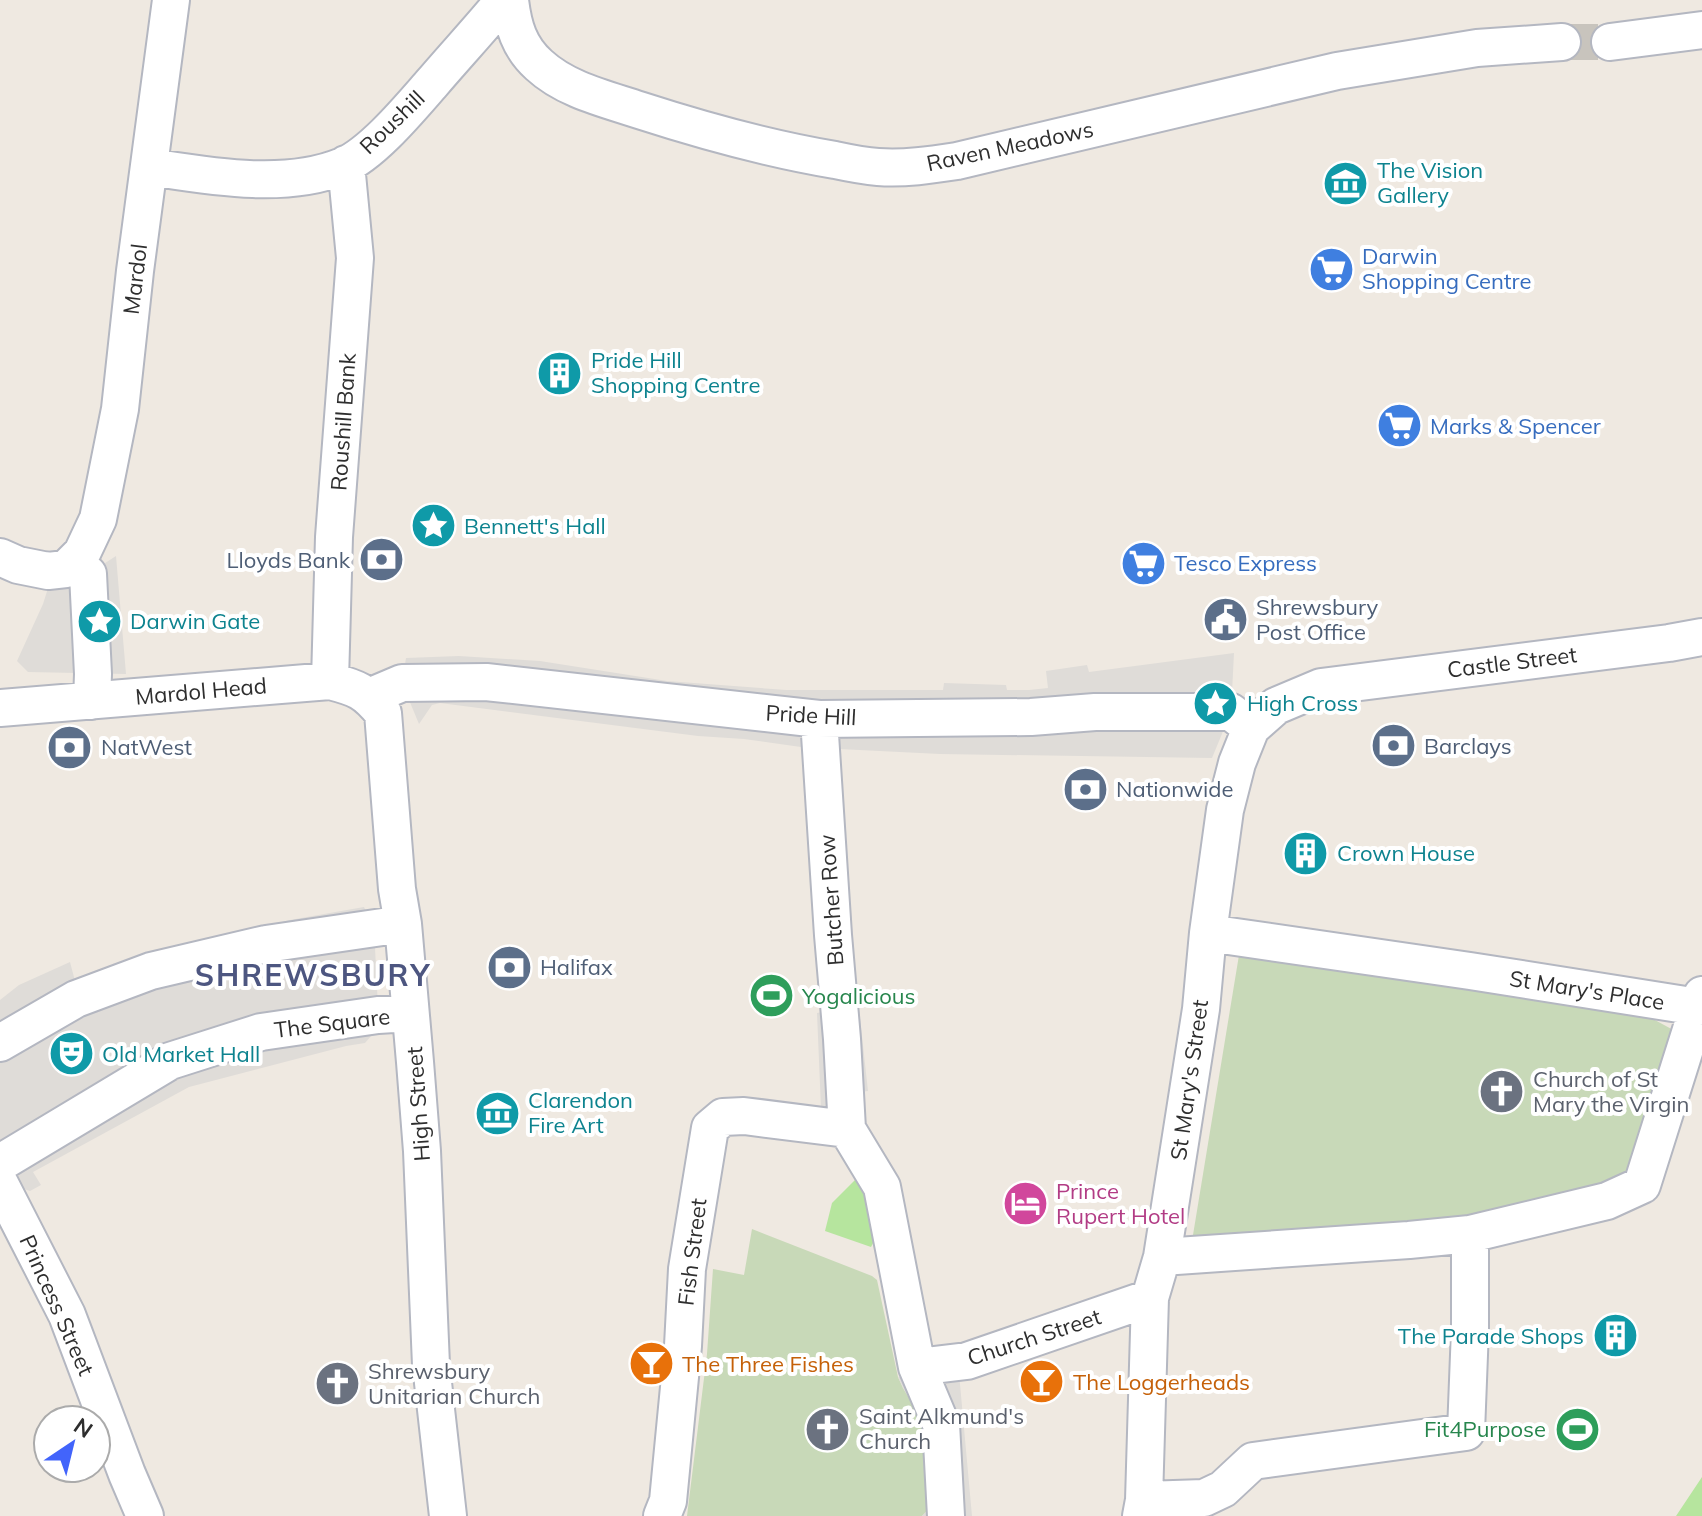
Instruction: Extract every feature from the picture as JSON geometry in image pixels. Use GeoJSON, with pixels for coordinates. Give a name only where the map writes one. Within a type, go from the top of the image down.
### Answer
{"type":"FeatureCollection","features":[{"type":"Feature","properties":{"kind":"street","name":"Mardol"},"geometry":{"type":"LineString","coordinates":[[92,701],[85,564],[98,519],[120,409],[171,0]]}},
{"type":"Feature","properties":{"kind":"street","name":"Roushill"},"geometry":{"type":"LineString","coordinates":[[150,167],[230,178],[293,178],[326,172],[346,164],[400,119],[507,0]]}},
{"type":"Feature","properties":{"kind":"street","name":"Raven Meadows"},"geometry":{"type":"LineString","coordinates":[[507,0],[517,36],[525,48],[540,66],[569,85],[702,130],[808,156],[878,167],[957,161],[1337,71],[1477,48],[1562,42]]}},
{"type":"Feature","properties":{"kind":"street"},"geometry":{"type":"LineString","coordinates":[[1610,42],[1702,30]]}},
{"type":"Feature","properties":{"kind":"street","name":"Roushill Bank"},"geometry":{"type":"LineString","coordinates":[[330,681],[334,537],[355,258],[346,164]]}},
{"type":"Feature","properties":{"kind":"street"},"geometry":{"type":"LineString","coordinates":[[0,557],[18,565],[48,571],[85,564]]}},
{"type":"Feature","properties":{"kind":"street","name":"Castle Street"},"geometry":{"type":"LineString","coordinates":[[1251,728],[1276,706],[1321,687],[1701,646]]}},
{"type":"Feature","properties":{"kind":"street","name":"Mardol Head"},"geometry":{"type":"LineString","coordinates":[[15,707],[330,681],[352,686],[369,697]]}},
{"type":"Feature","properties":{"kind":"street","name":"Pride Hill"},"geometry":{"type":"LineString","coordinates":[[369,697],[402,683],[486,682],[819,719],[1231,712],[1251,728]]}},
{"type":"Feature","properties":{"kind":"street","name":"High Street"},"geometry":{"type":"LineString","coordinates":[[369,697],[383,713],[422,1151],[431,1365],[448,1516]]}},
{"type":"Feature","properties":{"kind":"street","name":"Butcher Row"},"geometry":{"type":"LineString","coordinates":[[819,719],[846,1111]]}},
{"type":"Feature","properties":{"kind":"street","name":"St Mary's Street"},"geometry":{"type":"LineString","coordinates":[[1142,1508],[1150,1298],[1162,1257],[1201,1009],[1225,810],[1237,763],[1251,728]]}},
{"type":"Feature","properties":{"kind":"street"},"geometry":{"type":"LineString","coordinates":[[0,1043],[76,999],[151,971],[266,944],[403,924]]}},
{"type":"Feature","properties":{"kind":"street","name":"St Mary's Place"},"geometry":{"type":"LineString","coordinates":[[1162,1257],[1470,1234],[1607,1201],[1642,1185],[1700,1001],[1208,933]]}},
{"type":"Feature","properties":{"kind":"street","name":"The Square"},"geometry":{"type":"LineString","coordinates":[[0,1163],[170,1061],[261,1032],[410,1013]]}},
{"type":"Feature","properties":{"kind":"street"},"geometry":{"type":"LineString","coordinates":[[846,1111],[882,1187],[917,1367],[941,1424],[946,1516]]}},
{"type":"Feature","properties":{"kind":"street","name":"Fish Street"},"geometry":{"type":"LineString","coordinates":[[662,1516],[668,1501],[687,1269],[710,1128],[723,1117],[846,1111]]}},
{"type":"Feature","properties":{"kind":"street","name":"Princess Street"},"geometry":{"type":"LineString","coordinates":[[0,1184],[67,1315],[145,1516]]}},
{"type":"Feature","properties":{"kind":"street"},"geometry":{"type":"LineString","coordinates":[[1142,1508],[1204,1498],[1223,1489],[1253,1461],[1466,1432],[1470,1234]]}},
{"type":"Feature","properties":{"kind":"street","name":"Church Street"},"geometry":{"type":"LineString","coordinates":[[917,1367],[967,1361],[1150,1298]]}},
{"type":"Feature","properties":{"kind":"green space"},"geometry":{"type":"Polygon","coordinates":[[[1239,955],[1642,1013],[1688,1038],[1637,1179],[1411,1236],[1193,1235],[1239,955]]]}},
{"type":"Feature","properties":{"kind":"green space"},"geometry":{"type":"Polygon","coordinates":[[[858,1177],[880,1230],[871,1247],[825,1231],[832,1203],[858,1177]]]}},
{"type":"Feature","properties":{"kind":"green space"},"geometry":{"type":"Polygon","coordinates":[[[752,1229],[877,1280],[898,1377],[926,1426],[933,1505],[922,1516],[687,1516],[707,1354],[713,1269],[744,1275],[752,1229]]]}},
{"type":"Feature","properties":{"kind":"green space"},"geometry":{"type":"Polygon","coordinates":[[[1702,1477],[1702,1516],[1676,1516],[1702,1477]]]}},
{"type":"Feature","properties":{"kind":"shaded area"},"geometry":{"type":"Polygon","coordinates":[[[116,556],[126,674],[28,672],[17,661],[49,585],[88,574],[116,556]]]}},
{"type":"Feature","properties":{"kind":"shaded area"},"geometry":{"type":"Polygon","coordinates":[[[1234,653],[1231,712],[1212,758],[940,754],[839,749],[856,982],[868,1091],[846,1094],[821,1109],[817,1013],[823,1012],[822,965],[818,965],[812,884],[808,748],[440,703],[432,705],[419,724],[402,683],[406,658],[459,656],[540,661],[667,681],[786,690],[943,690],[944,683],[1006,685],[1007,690],[1029,690],[1048,688],[1046,671],[1087,665],[1089,672],[1234,653]]]}},
{"type":"Feature","properties":{"kind":"shaded area"},"geometry":{"type":"Polygon","coordinates":[[[364,907],[374,928],[379,1027],[365,1043],[189,1087],[33,1172],[41,1185],[30,1191],[0,1181],[0,1000],[19,985],[70,962],[75,981],[211,940],[290,920],[364,907]]]}},
{"type":"Feature","properties":{"kind":"shaded area"},"geometry":{"type":"Polygon","coordinates":[[[959,1373],[972,1516],[922,1516],[933,1505],[926,1426],[898,1377],[959,1373]]]}},
{"type":"Feature","properties":{"kind":"tunnel"},"geometry":{"type":"LineString","coordinates":[[1562,42],[1610,42]]}},
{"type":"Feature","properties":{"kind":"place","name":"The Vision Gallery"},"geometry":{"type":"Point","coordinates":[1346,183]}},
{"type":"Feature","properties":{"kind":"place","name":"Darwin Shopping Centre"},"geometry":{"type":"Point","coordinates":[1331,269]}},
{"type":"Feature","properties":{"kind":"place","name":"Pride Hill Shopping Centre"},"geometry":{"type":"Point","coordinates":[560,373]}},
{"type":"Feature","properties":{"kind":"place","name":"Marks & Spencer"},"geometry":{"type":"Point","coordinates":[1399,426]}},
{"type":"Feature","properties":{"kind":"place","name":"Bennett's Hall"},"geometry":{"type":"Point","coordinates":[433,526]}},
{"type":"Feature","properties":{"kind":"place","name":"Lloyds Bank"},"geometry":{"type":"Point","coordinates":[381,560]}},
{"type":"Feature","properties":{"kind":"place","name":"Tesco Express"},"geometry":{"type":"Point","coordinates":[1143,563]}},
{"type":"Feature","properties":{"kind":"place","name":"Shrewsbury Post Office"},"geometry":{"type":"Point","coordinates":[1225,620]}},
{"type":"Feature","properties":{"kind":"place","name":"Darwin Gate"},"geometry":{"type":"Point","coordinates":[99,621]}},
{"type":"Feature","properties":{"kind":"place","name":"High Cross"},"geometry":{"type":"Point","coordinates":[1216,703]}},
{"type":"Feature","properties":{"kind":"place","name":"Barclays"},"geometry":{"type":"Point","coordinates":[1393,746]}},
{"type":"Feature","properties":{"kind":"place","name":"NatWest"},"geometry":{"type":"Point","coordinates":[70,747]}},
{"type":"Feature","properties":{"kind":"place","name":"Nationwide"},"geometry":{"type":"Point","coordinates":[1085,789]}},
{"type":"Feature","properties":{"kind":"place","name":"Crown House"},"geometry":{"type":"Point","coordinates":[1306,853]}},
{"type":"Feature","properties":{"kind":"place","name":"Halifax"},"geometry":{"type":"Point","coordinates":[509,967]}},
{"type":"Feature","properties":{"kind":"place","name":"Yogalicious"},"geometry":{"type":"Point","coordinates":[771,996]}},
{"type":"Feature","properties":{"kind":"place","name":"Old Market Hall"},"geometry":{"type":"Point","coordinates":[71,1054]}},
{"type":"Feature","properties":{"kind":"place","name":"Church of St Mary the Virgin"},"geometry":{"type":"Point","coordinates":[1502,1092]}},
{"type":"Feature","properties":{"kind":"place","name":"Clarendon Fire Art"},"geometry":{"type":"Point","coordinates":[497,1113]}},
{"type":"Feature","properties":{"kind":"place","name":"Prince Rupert Hotel"},"geometry":{"type":"Point","coordinates":[1025,1204]}},
{"type":"Feature","properties":{"kind":"place","name":"The Parade Shops"},"geometry":{"type":"Point","coordinates":[1615,1336]}},
{"type":"Feature","properties":{"kind":"place","name":"The Three Fishes"},"geometry":{"type":"Point","coordinates":[651,1364]}},
{"type":"Feature","properties":{"kind":"place","name":"The Loggerheads"},"geometry":{"type":"Point","coordinates":[1042,1382]}},
{"type":"Feature","properties":{"kind":"place","name":"Shrewsbury Unitarian Church"},"geometry":{"type":"Point","coordinates":[337,1384]}},
{"type":"Feature","properties":{"kind":"place","name":"Saint Alkmund's Church"},"geometry":{"type":"Point","coordinates":[828,1429]}},
{"type":"Feature","properties":{"kind":"place","name":"Fit4Purpose"},"geometry":{"type":"Point","coordinates":[1577,1429]}},
{"type":"Feature","properties":{"kind":"district","name":"SHREWSBURY"},"geometry":{"type":"Point","coordinates":[313,975]}}]}
